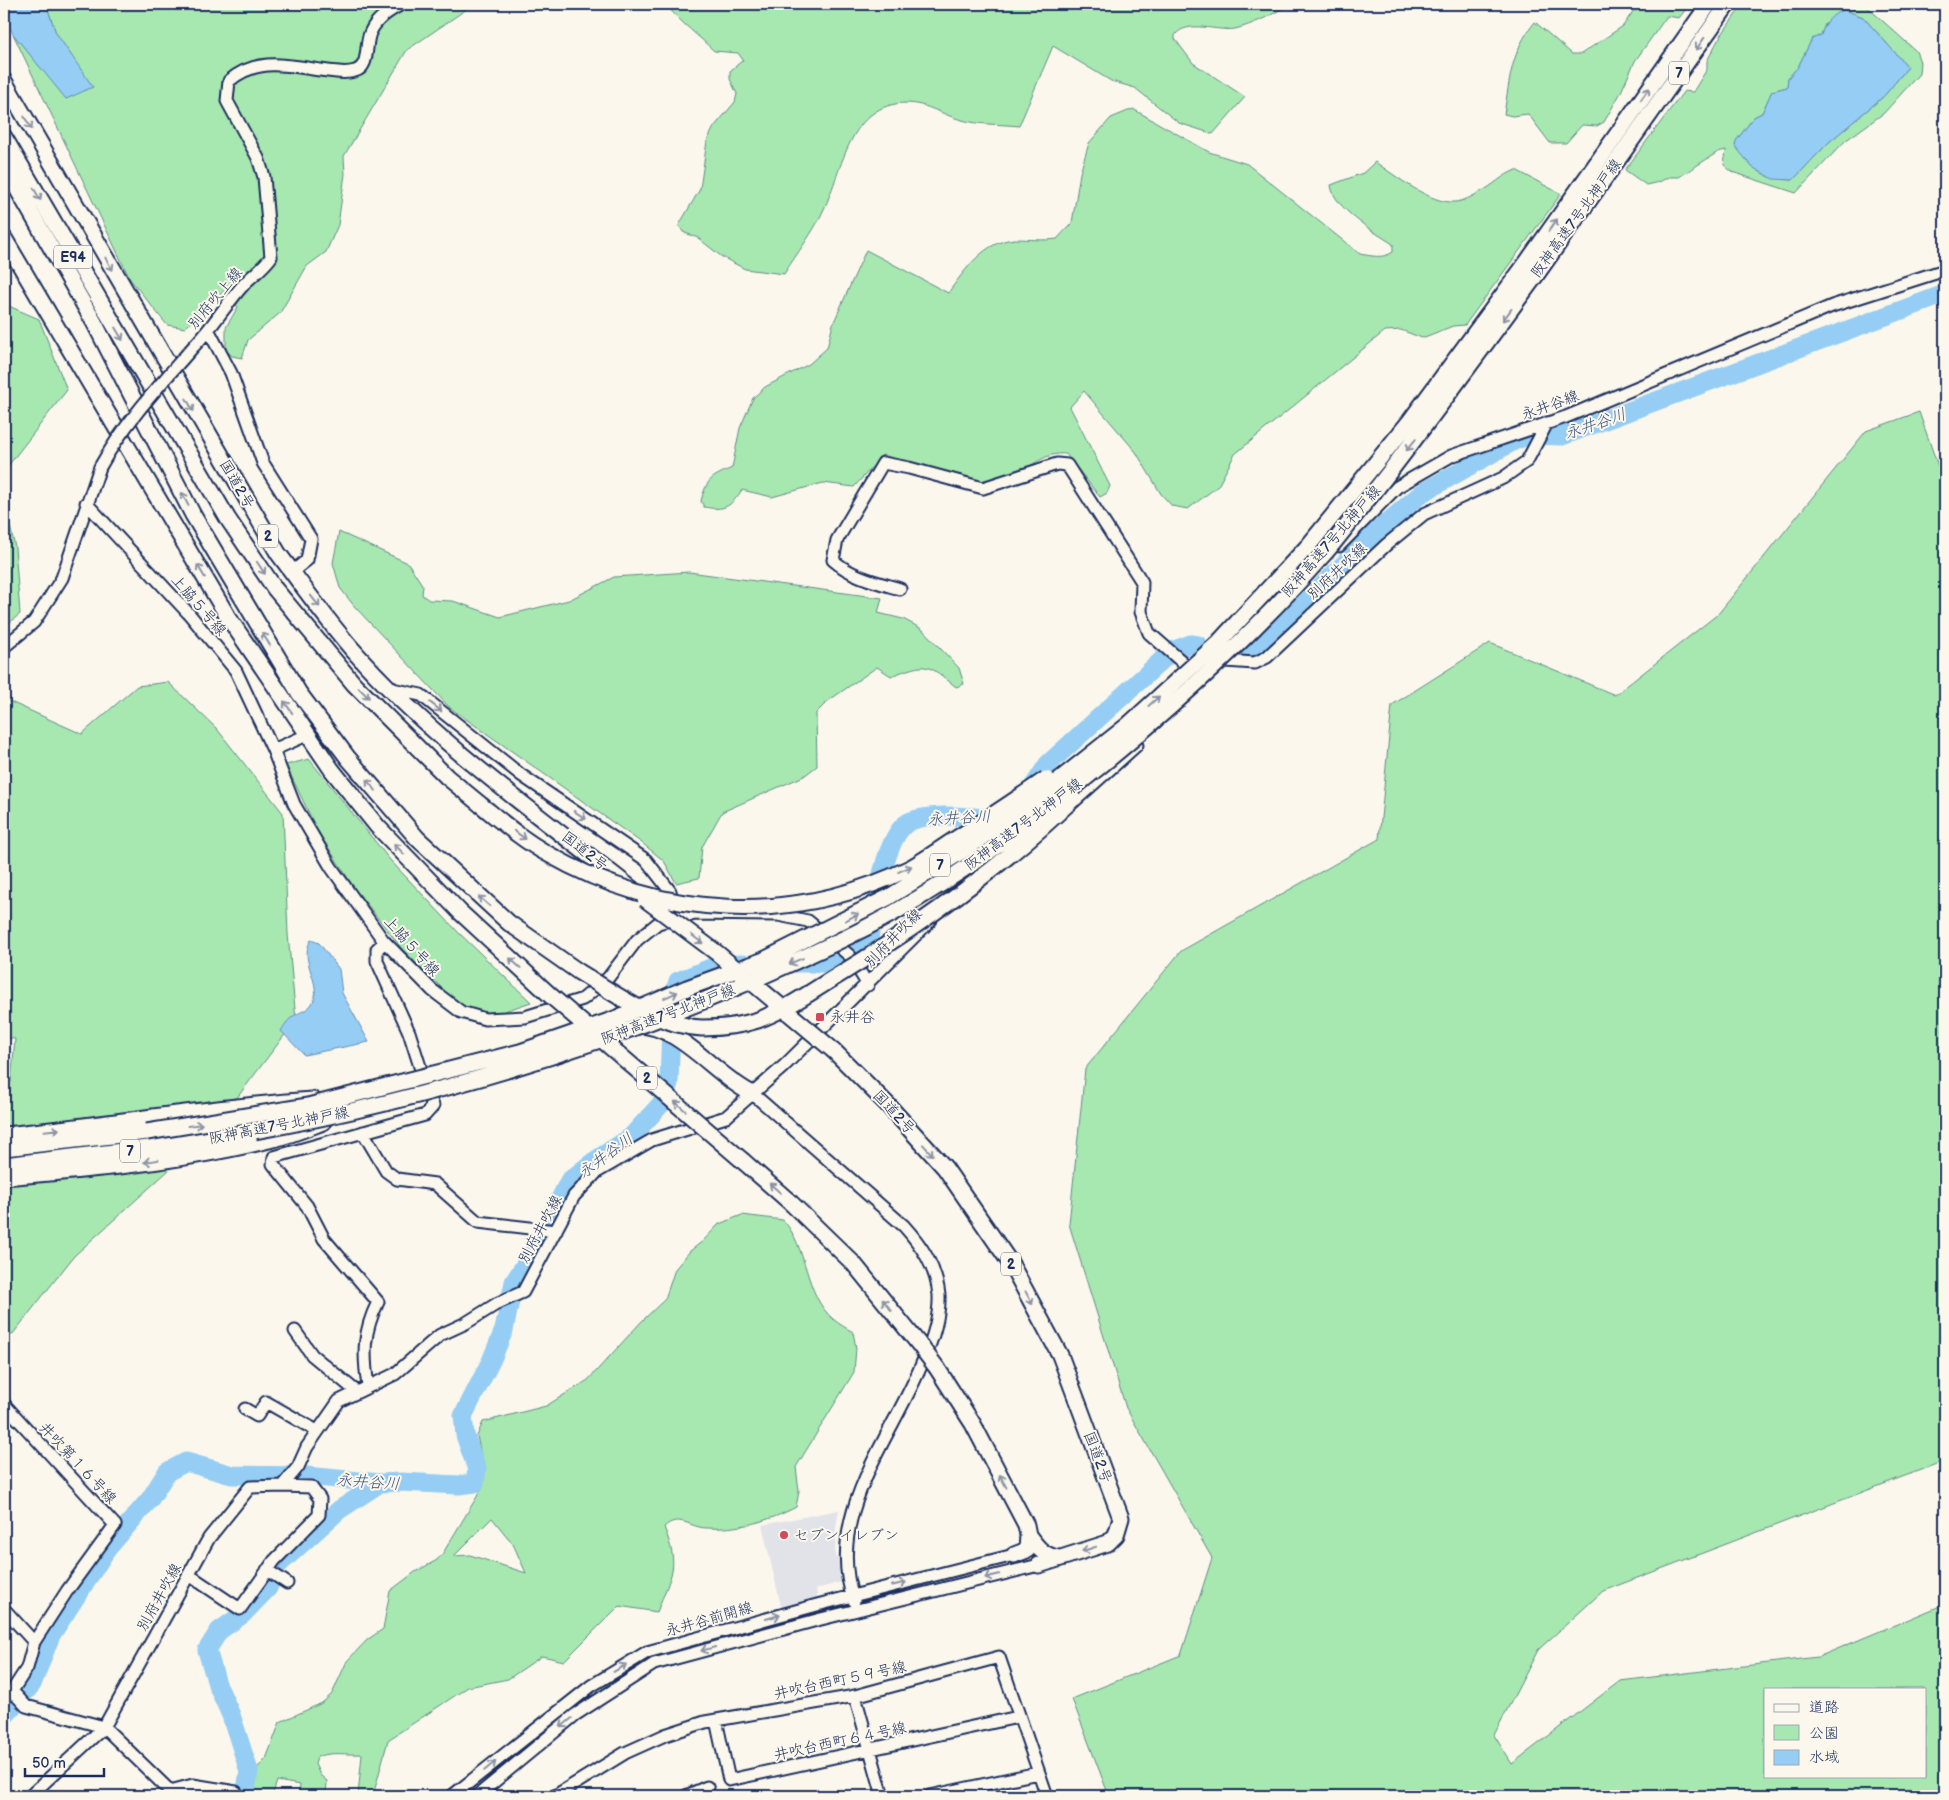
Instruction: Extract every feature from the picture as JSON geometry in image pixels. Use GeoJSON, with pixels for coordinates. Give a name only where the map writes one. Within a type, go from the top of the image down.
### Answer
{"type":"FeatureCollection","features":[{"type":"Feature","properties":{"kind":"highway","name":"阪神高速7号北神戸線"},"geometry":{"type":"LineString","coordinates":[[4,1148],[147,1132],[308,1106],[520,1052],[615,1019],[687,988],[764,960],[890,897],[966,849],[1035,799],[1127,726],[1218,643],[1309,545],[1410,421],[1525,265],[1709,4]]}},
{"type":"Feature","properties":{"kind":"highway","name":"阪神高速7号北神戸線"},"geometry":{"type":"LineString","coordinates":[[4,1165],[148,1148],[256,1131],[436,1092],[532,1063],[621,1034],[690,1007],[833,945],[896,911],[972,863],[1043,812],[1137,737],[1230,653],[1324,554],[1424,429],[1728,4]]}},
{"type":"Feature","properties":{"kind":"highway","name":"国道2号"},"geometry":{"type":"LineString","coordinates":[[4,81],[268,536],[292,572],[352,649],[429,726],[644,899],[717,953],[834,1051],[887,1104],[945,1168],[1011,1264],[1060,1355],[1121,1518],[1116,1535],[1108,1543],[1039,1565]]}},
{"type":"Feature","properties":{"kind":"highway","name":"E94"},"geometry":{"type":"LineString","coordinates":[[4,137],[228,519],[275,589],[354,684],[447,777],[481,805],[546,853],[584,873],[626,890],[658,899],[735,908],[814,900],[858,889],[910,867],[1127,726]]}},
{"type":"Feature","properties":{"kind":"highway","name":"E94"},"geometry":{"type":"LineString","coordinates":[[4,166],[94,322],[193,515],[246,607],[304,701],[348,758],[417,838],[509,923],[579,972],[647,1012],[676,1023],[700,1028],[720,1027],[758,1020],[785,1007],[884,948],[979,880],[1051,820],[1137,737]]}},
{"type":"Feature","properties":{"kind":"highway","name":"2"},"geometry":{"type":"LineString","coordinates":[[4,238],[228,617],[332,770],[377,826],[460,912],[551,996],[743,1160],[854,1264],[937,1368],[973,1424],[1026,1524],[1028,1534],[1040,1550],[1050,1557],[1059,1558]]}},
{"type":"Feature","properties":{"kind":"highway"},"geometry":{"type":"LineString","coordinates":[[4,1135],[98,1126],[266,1103],[380,1093],[494,1065],[636,1018],[648,1019],[676,1029],[740,1081],[753,1094]]}},
{"type":"Feature","properties":{"kind":"highway"},"geometry":{"type":"LineString","coordinates":[[4,1177],[141,1162],[233,1148],[274,1139],[383,1103],[496,1070],[637,1025],[661,1028],[673,1035],[735,1086],[753,1094]]}},
{"type":"Feature","properties":{"kind":"highway"},"geometry":{"type":"LineString","coordinates":[[1014,1556],[1027,1550],[1028,1534]]}},
{"type":"Feature","properties":{"kind":"street","name":"別府吹上線"},"geometry":{"type":"LineString","coordinates":[[4,647],[34,622],[62,578],[100,466],[115,439],[136,412],[209,331],[246,282],[263,268],[271,256],[264,177],[258,158],[228,101],[229,81],[242,70],[267,64],[343,73],[357,71],[364,63],[370,31],[386,13],[402,4]]}},
{"type":"Feature","properties":{"kind":"street","name":"永井谷線"},"geometry":{"type":"LineString","coordinates":[[1225,662],[1397,487],[1451,456],[1547,423],[1832,306],[1945,270]]}},
{"type":"Feature","properties":{"kind":"street"},"geometry":{"type":"LineString","coordinates":[[209,331],[231,373],[263,463],[310,539],[307,560],[292,572]]}},
{"type":"Feature","properties":{"kind":"street","name":"別府井吹線"},"geometry":{"type":"LineString","coordinates":[[30,1796],[104,1727],[209,1538],[250,1487],[282,1486],[298,1467],[307,1447],[339,1401],[395,1374],[440,1335],[466,1323],[498,1303],[523,1292],[549,1230],[574,1196],[597,1172],[652,1140],[726,1117],[753,1094],[868,985],[937,915],[1087,791],[1225,662],[1255,663],[1267,657],[1386,545],[1424,514],[1503,478],[1527,461],[1547,423]]}},
{"type":"Feature","properties":{"kind":"street"},"geometry":{"type":"LineString","coordinates":[[900,589],[856,576],[844,570],[833,560],[837,540],[883,463],[983,488],[1057,464],[1067,465],[1142,582],[1140,612],[1149,633],[1205,682]]}},
{"type":"Feature","properties":{"kind":"street","name":"上脇５号線"},"geometry":{"type":"LineString","coordinates":[[86,503],[190,615],[236,672],[273,750],[294,804],[331,867],[385,942],[432,990],[461,1012],[485,1019],[524,1017],[583,999],[608,978],[637,940],[658,924],[695,914],[768,915],[808,922],[850,956],[868,985]]}},
{"type":"Feature","properties":{"kind":"street"},"geometry":{"type":"LineString","coordinates":[[392,689],[421,695],[521,775],[646,860],[670,892],[676,919]]}},
{"type":"Feature","properties":{"kind":"street"},"geometry":{"type":"LineString","coordinates":[[273,750],[307,735]]}},
{"type":"Feature","properties":{"kind":"street"},"geometry":{"type":"LineString","coordinates":[[385,942],[377,949],[377,961],[408,1032],[422,1076]]}},
{"type":"Feature","properties":{"kind":"street"},"geometry":{"type":"LineString","coordinates":[[368,1386],[364,1356],[368,1321],[378,1302],[324,1239],[307,1206],[273,1164],[274,1157],[425,1115],[433,1106],[427,1090]]}},
{"type":"Feature","properties":{"kind":"street"},"geometry":{"type":"LineString","coordinates":[[753,1094],[904,1226],[922,1246],[933,1268],[938,1296],[938,1317],[932,1341],[918,1374],[862,1485],[848,1528],[848,1577],[857,1610]]}},
{"type":"Feature","properties":{"kind":"street"},"geometry":{"type":"LineString","coordinates":[[363,1132],[386,1171],[397,1179],[435,1184],[478,1222],[549,1230]]}},
{"type":"Feature","properties":{"kind":"street"},"geometry":{"type":"LineString","coordinates":[[295,1331],[312,1355],[357,1392]]}},
{"type":"Feature","properties":{"kind":"street"},"geometry":{"type":"LineString","coordinates":[[245,1409],[258,1416],[266,1402],[317,1431]]}},
{"type":"Feature","properties":{"kind":"street","name":"井吹第１６号線"},"geometry":{"type":"LineString","coordinates":[[4,1404],[115,1525],[67,1591],[34,1642],[27,1668],[10,1695]]}},
{"type":"Feature","properties":{"kind":"street"},"geometry":{"type":"LineString","coordinates":[[189,1575],[240,1609],[276,1576],[319,1515],[320,1499],[311,1487],[282,1486]]}},
{"type":"Feature","properties":{"kind":"street","name":"永井谷前開線"},"geometry":{"type":"LineString","coordinates":[[452,1796],[590,1686],[647,1652],[852,1596],[1014,1556]]}},
{"type":"Feature","properties":{"kind":"street","name":"永井谷前開線"},"geometry":{"type":"LineString","coordinates":[[477,1796],[576,1715],[654,1664],[857,1610],[1039,1565]]}},
{"type":"Feature","properties":{"kind":"street"},"geometry":{"type":"LineString","coordinates":[[4,1609],[34,1642]]}},
{"type":"Feature","properties":{"kind":"street","name":"井吹台西町５９号線"},"geometry":{"type":"LineString","coordinates":[[555,1796],[626,1753],[665,1735],[716,1720],[855,1696],[1000,1657],[1018,1717],[1047,1796]]}},
{"type":"Feature","properties":{"kind":"street"},"geometry":{"type":"LineString","coordinates":[[10,1695],[26,1706],[104,1727],[170,1791],[192,1785],[236,1792]]}},
{"type":"Feature","properties":{"kind":"street"},"geometry":{"type":"LineString","coordinates":[[855,1696],[882,1796]]}},
{"type":"Feature","properties":{"kind":"street","name":"井吹台西町６４号線"},"geometry":{"type":"LineString","coordinates":[[716,1720],[729,1780],[1018,1717]]}},
{"type":"Feature","properties":{"kind":"street"},"geometry":{"type":"LineString","coordinates":[[930,1796],[1038,1773]]}},
{"type":"Feature","properties":{"kind":"street"},"geometry":{"type":"LineString","coordinates":[[686,1796],[707,1787],[709,1796]]}},
{"type":"Feature","properties":{"kind":"shaded area"},"geometry":{"type":"Polygon","coordinates":[[[839,1510],[836,1527],[835,1558],[842,1555],[842,1582],[816,1589],[818,1600],[782,1610],[762,1525],[839,1510]]]}},
{"type":"Feature","properties":{"kind":"green space"},"geometry":{"type":"Polygon","coordinates":[[[46,4],[474,4],[407,50],[344,156],[345,174],[338,225],[326,252],[307,266],[280,313],[248,340],[242,358],[232,356],[226,350],[226,327],[238,307],[224,291],[185,328],[167,325],[130,279],[13,34],[66,98],[92,87],[56,33],[46,4]]]}},
{"type":"Feature","properties":{"kind":"green space"},"geometry":{"type":"Polygon","coordinates":[[[669,4],[1289,4],[1263,19],[1235,29],[1195,27],[1181,30],[1175,35],[1175,39],[1193,63],[1245,97],[1213,134],[1179,123],[1135,88],[1111,81],[1053,46],[1019,126],[969,122],[928,107],[907,103],[888,106],[872,114],[860,126],[851,141],[820,218],[784,274],[745,269],[722,257],[698,238],[683,232],[679,225],[700,189],[707,141],[714,127],[735,102],[737,94],[730,79],[730,71],[743,60],[738,53],[714,51],[673,13],[668,7],[669,4]]]}},
{"type":"Feature","properties":{"kind":"green space"},"geometry":{"type":"Polygon","coordinates":[[[1638,4],[1690,4],[1679,18],[1667,16],[1635,61],[1620,94],[1604,122],[1597,126],[1582,125],[1566,143],[1550,143],[1528,114],[1512,116],[1504,114],[1516,54],[1535,22],[1572,54],[1581,54],[1623,26],[1638,4]]]}},
{"type":"Feature","properties":{"kind":"green space"},"geometry":{"type":"Polygon","coordinates":[[[1743,4],[1864,4],[1916,51],[1920,62],[1919,74],[1884,113],[1845,141],[1796,193],[1732,172],[1724,165],[1726,150],[1718,152],[1679,177],[1669,177],[1646,185],[1625,170],[1684,91],[1693,92],[1707,69],[1707,61],[1718,40],[1743,4]],[[1844,10],[1825,24],[1821,35],[1812,39],[1798,67],[1788,78],[1787,87],[1772,91],[1762,113],[1754,117],[1736,141],[1746,159],[1758,171],[1765,175],[1793,180],[1828,143],[1884,96],[1908,67],[1863,17],[1844,10]]]}},
{"type":"Feature","properties":{"kind":"green space"},"geometry":{"type":"Polygon","coordinates":[[[1133,109],[1209,152],[1247,164],[1360,254],[1385,256],[1393,252],[1393,244],[1346,211],[1333,194],[1331,185],[1363,173],[1375,162],[1413,188],[1445,201],[1458,202],[1468,198],[1485,190],[1516,170],[1561,194],[1465,325],[1453,326],[1422,338],[1401,330],[1385,331],[1235,454],[1218,486],[1188,509],[1172,506],[1161,494],[1136,452],[1084,391],[1070,407],[1110,486],[1107,493],[1100,497],[1066,454],[1045,457],[1006,478],[974,483],[883,455],[854,487],[823,483],[772,497],[742,490],[730,504],[722,508],[704,507],[701,501],[708,483],[715,476],[732,468],[740,428],[753,398],[765,387],[809,364],[827,348],[833,324],[866,250],[948,293],[968,266],[994,245],[1015,239],[1057,239],[1072,223],[1080,173],[1089,143],[1111,118],[1133,109]]]}},
{"type":"Feature","properties":{"kind":"green space"},"geometry":{"type":"Polygon","coordinates":[[[4,304],[39,319],[67,390],[4,471],[4,304]]]}},
{"type":"Feature","properties":{"kind":"green space"},"geometry":{"type":"Polygon","coordinates":[[[1919,412],[1945,486],[1945,1443],[1939,1463],[1603,1591],[1538,1650],[1494,1735],[1512,1764],[1620,1681],[1818,1657],[1945,1604],[1945,1796],[1109,1796],[1072,1699],[1181,1655],[1212,1558],[1126,1408],[1069,1224],[1085,1069],[1181,951],[1379,839],[1392,705],[1490,643],[1615,695],[1718,614],[1866,431],[1919,412]]]}},
{"type":"Feature","properties":{"kind":"green space"},"geometry":{"type":"Polygon","coordinates":[[[4,501],[15,547],[20,614],[4,627],[4,501]]]}},
{"type":"Feature","properties":{"kind":"green space"},"geometry":{"type":"Polygon","coordinates":[[[339,532],[408,563],[423,586],[422,595],[429,600],[453,601],[500,617],[569,600],[614,577],[689,572],[882,598],[878,613],[903,619],[922,629],[959,668],[964,684],[956,687],[932,669],[926,667],[913,668],[891,676],[877,667],[828,701],[816,713],[817,766],[804,776],[722,812],[702,847],[699,878],[676,883],[664,861],[642,843],[449,707],[355,607],[340,588],[333,563],[339,532]]]}},
{"type":"Feature","properties":{"kind":"green space"},"geometry":{"type":"Polygon","coordinates":[[[168,682],[217,729],[283,813],[288,934],[296,1020],[211,1132],[74,1256],[12,1335],[4,1338],[4,1082],[11,1082],[15,1039],[4,1037],[4,699],[82,734],[137,686],[168,682]]]}},
{"type":"Feature","properties":{"kind":"green space"},"geometry":{"type":"Polygon","coordinates":[[[309,759],[390,860],[459,933],[531,1002],[496,1014],[474,1010],[456,1002],[403,950],[355,889],[317,830],[286,765],[309,759]]]}},
{"type":"Feature","properties":{"kind":"green space"},"geometry":{"type":"Polygon","coordinates":[[[742,1215],[783,1220],[797,1243],[816,1297],[835,1321],[853,1332],[856,1348],[854,1372],[796,1467],[799,1491],[796,1507],[753,1524],[729,1528],[701,1527],[680,1521],[669,1523],[664,1527],[672,1552],[672,1570],[657,1612],[619,1606],[564,1661],[542,1656],[508,1679],[468,1687],[388,1740],[373,1796],[358,1796],[362,1754],[328,1754],[317,1757],[315,1764],[320,1775],[327,1781],[326,1796],[299,1796],[300,1785],[277,1781],[272,1796],[254,1796],[252,1791],[254,1771],[266,1759],[280,1722],[322,1703],[332,1694],[347,1661],[367,1640],[383,1629],[390,1591],[415,1572],[437,1560],[443,1553],[481,1490],[482,1459],[477,1436],[483,1422],[546,1406],[588,1380],[641,1322],[665,1299],[675,1269],[690,1251],[703,1241],[719,1224],[742,1215]],[[492,1518],[454,1556],[470,1555],[526,1573],[513,1544],[492,1518]]]}},
{"type":"Feature","properties":{"kind":"water"},"geometry":{"type":"Polygon","coordinates":[[[4,4],[46,4],[56,33],[93,87],[66,99],[13,34],[4,16],[4,4]]]}},
{"type":"Feature","properties":{"kind":"water"},"geometry":{"type":"Polygon","coordinates":[[[1844,10],[1863,17],[1908,67],[1884,96],[1828,143],[1793,180],[1773,179],[1752,167],[1735,146],[1736,141],[1754,117],[1762,113],[1772,91],[1787,87],[1788,78],[1798,67],[1812,39],[1821,35],[1824,27],[1832,17],[1844,10]]]}},
{"type":"Feature","properties":{"kind":"water"},"geometry":{"type":"Polygon","coordinates":[[[311,940],[319,943],[339,969],[342,993],[369,1042],[304,1055],[281,1031],[293,1016],[309,1007],[315,998],[314,982],[307,957],[311,940]]]}},
{"type":"Feature","properties":{"kind":"waterway","name":"永井谷川"},"geometry":{"type":"LineString","coordinates":[[1244,652],[1255,653],[1374,534],[1422,493],[1514,441],[1529,435],[1562,436],[1945,294]]}},
{"type":"Feature","properties":{"kind":"waterway","name":"永井谷川"},"geometry":{"type":"LineString","coordinates":[[1029,793],[1048,764],[1172,651],[1191,644],[1198,645]]}},
{"type":"Feature","properties":{"kind":"waterway","name":"永井谷川"},"geometry":{"type":"LineString","coordinates":[[784,963],[841,963],[867,947],[881,877],[887,858],[893,841],[901,828],[911,821],[920,818],[952,816],[995,818],[999,815]]}},
{"type":"Feature","properties":{"kind":"waterway","name":"永井谷川"},"geometry":{"type":"LineString","coordinates":[[4,1717],[32,1684],[51,1635],[107,1549],[150,1499],[167,1472],[186,1462],[232,1475],[306,1476],[380,1483],[401,1482],[459,1485],[475,1483],[477,1469],[465,1435],[463,1416],[491,1361],[504,1330],[514,1282],[534,1251],[569,1181],[593,1162],[631,1137],[662,1103],[669,1083],[672,1000],[678,981],[718,965],[744,964]]}},
{"type":"Feature","properties":{"kind":"waterway"},"geometry":{"type":"LineString","coordinates":[[245,1796],[249,1771],[231,1715],[217,1684],[207,1650],[219,1631],[243,1614],[268,1588],[278,1565],[339,1510],[380,1483]]}},
{"type":"Feature","properties":{"kind":"place","name":"永井谷"},"geometry":{"type":"Point","coordinates":[820,1017]}},
{"type":"Feature","properties":{"kind":"place","name":"セブンイレブン"},"geometry":{"type":"Point","coordinates":[784,1535]}}]}
